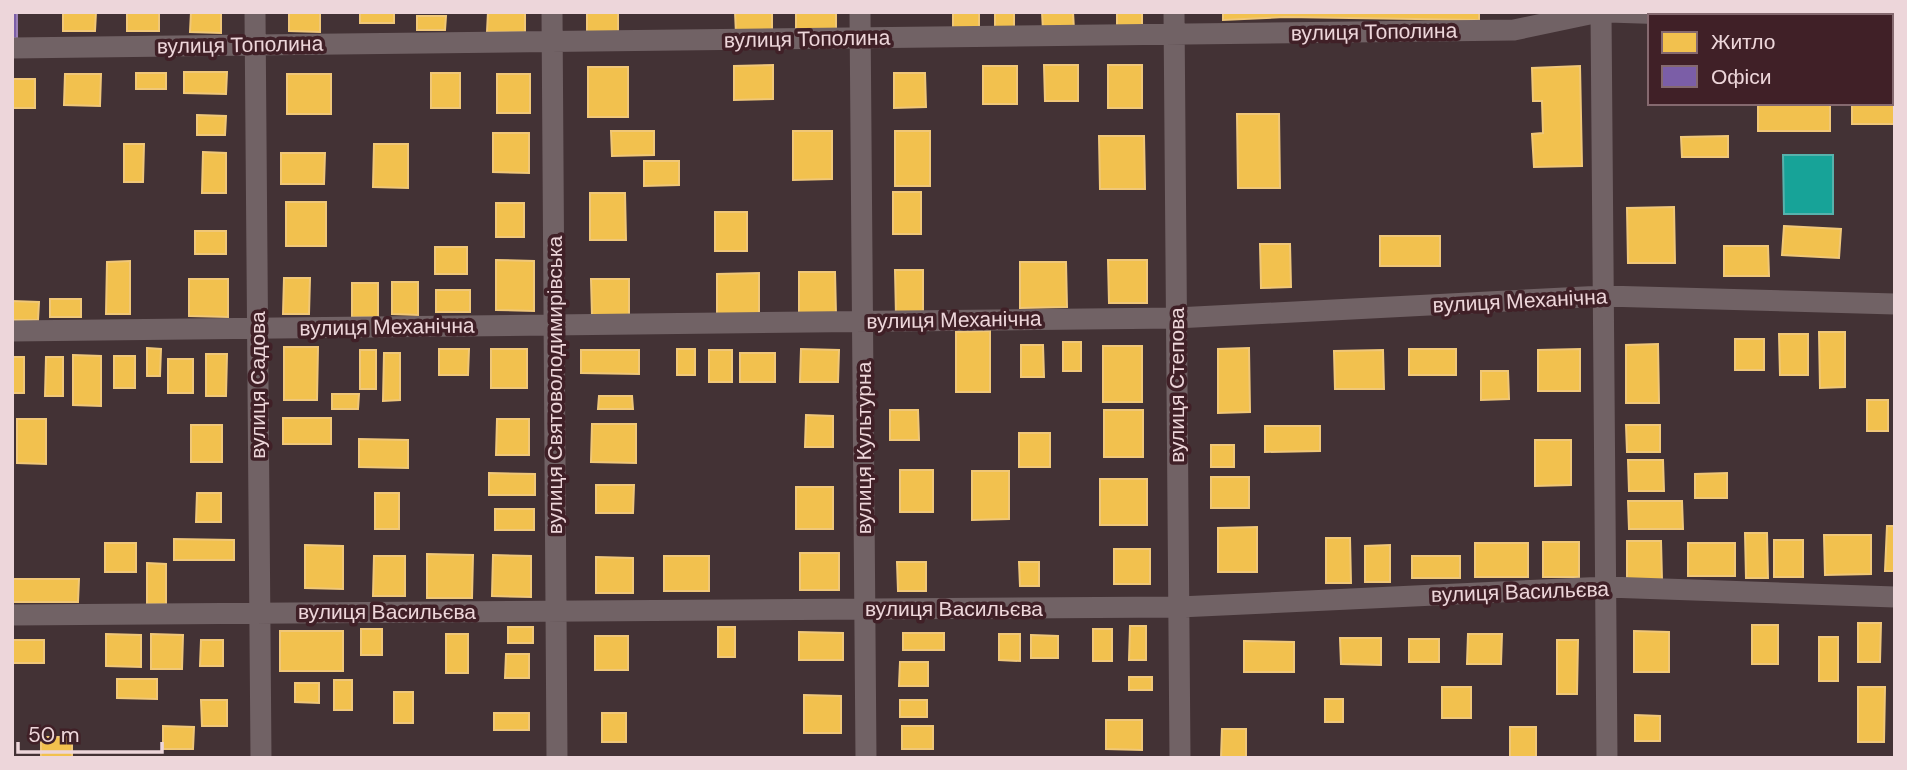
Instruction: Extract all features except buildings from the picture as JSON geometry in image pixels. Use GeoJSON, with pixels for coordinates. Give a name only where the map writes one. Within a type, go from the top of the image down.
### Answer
{"type":"FeatureCollection","features":[{"type":"Feature","properties":{"kind":"street","name":"вулиця Садова"},"geometry":{"type":"LineString","coordinates":[[255,12],[261,758]]}},
{"type":"Feature","properties":{"kind":"street","name":"вулиця Святоволодимирівська"},"geometry":{"type":"LineString","coordinates":[[552,12],[557,758]]}},
{"type":"Feature","properties":{"kind":"street","name":"вулиця Культурна"},"geometry":{"type":"LineString","coordinates":[[860,12],[866,758]]}},
{"type":"Feature","properties":{"kind":"street","name":"вулиця Степова"},"geometry":{"type":"LineString","coordinates":[[1174,12],[1180,758]]}},
{"type":"Feature","properties":{"kind":"street","name":"вулиця Тополина"},"geometry":{"type":"LineString","coordinates":[[12,48],[1174,34],[1514,21],[1600,12]]}},
{"type":"Feature","properties":{"kind":"street"},"geometry":{"type":"LineString","coordinates":[[1600,12],[1607,758]]}},
{"type":"Feature","properties":{"kind":"street"},"geometry":{"type":"LineString","coordinates":[[1609,12],[1670,14]]}},
{"type":"Feature","properties":{"kind":"street","name":"вулиця Механічна"},"geometry":{"type":"LineString","coordinates":[[12,331],[1176,318],[1604,296],[1895,304]]}},
{"type":"Feature","properties":{"kind":"street","name":"вулиця Васильєва"},"geometry":{"type":"LineString","coordinates":[[12,615],[1178,607],[1607,587],[1895,597]]}}]}
